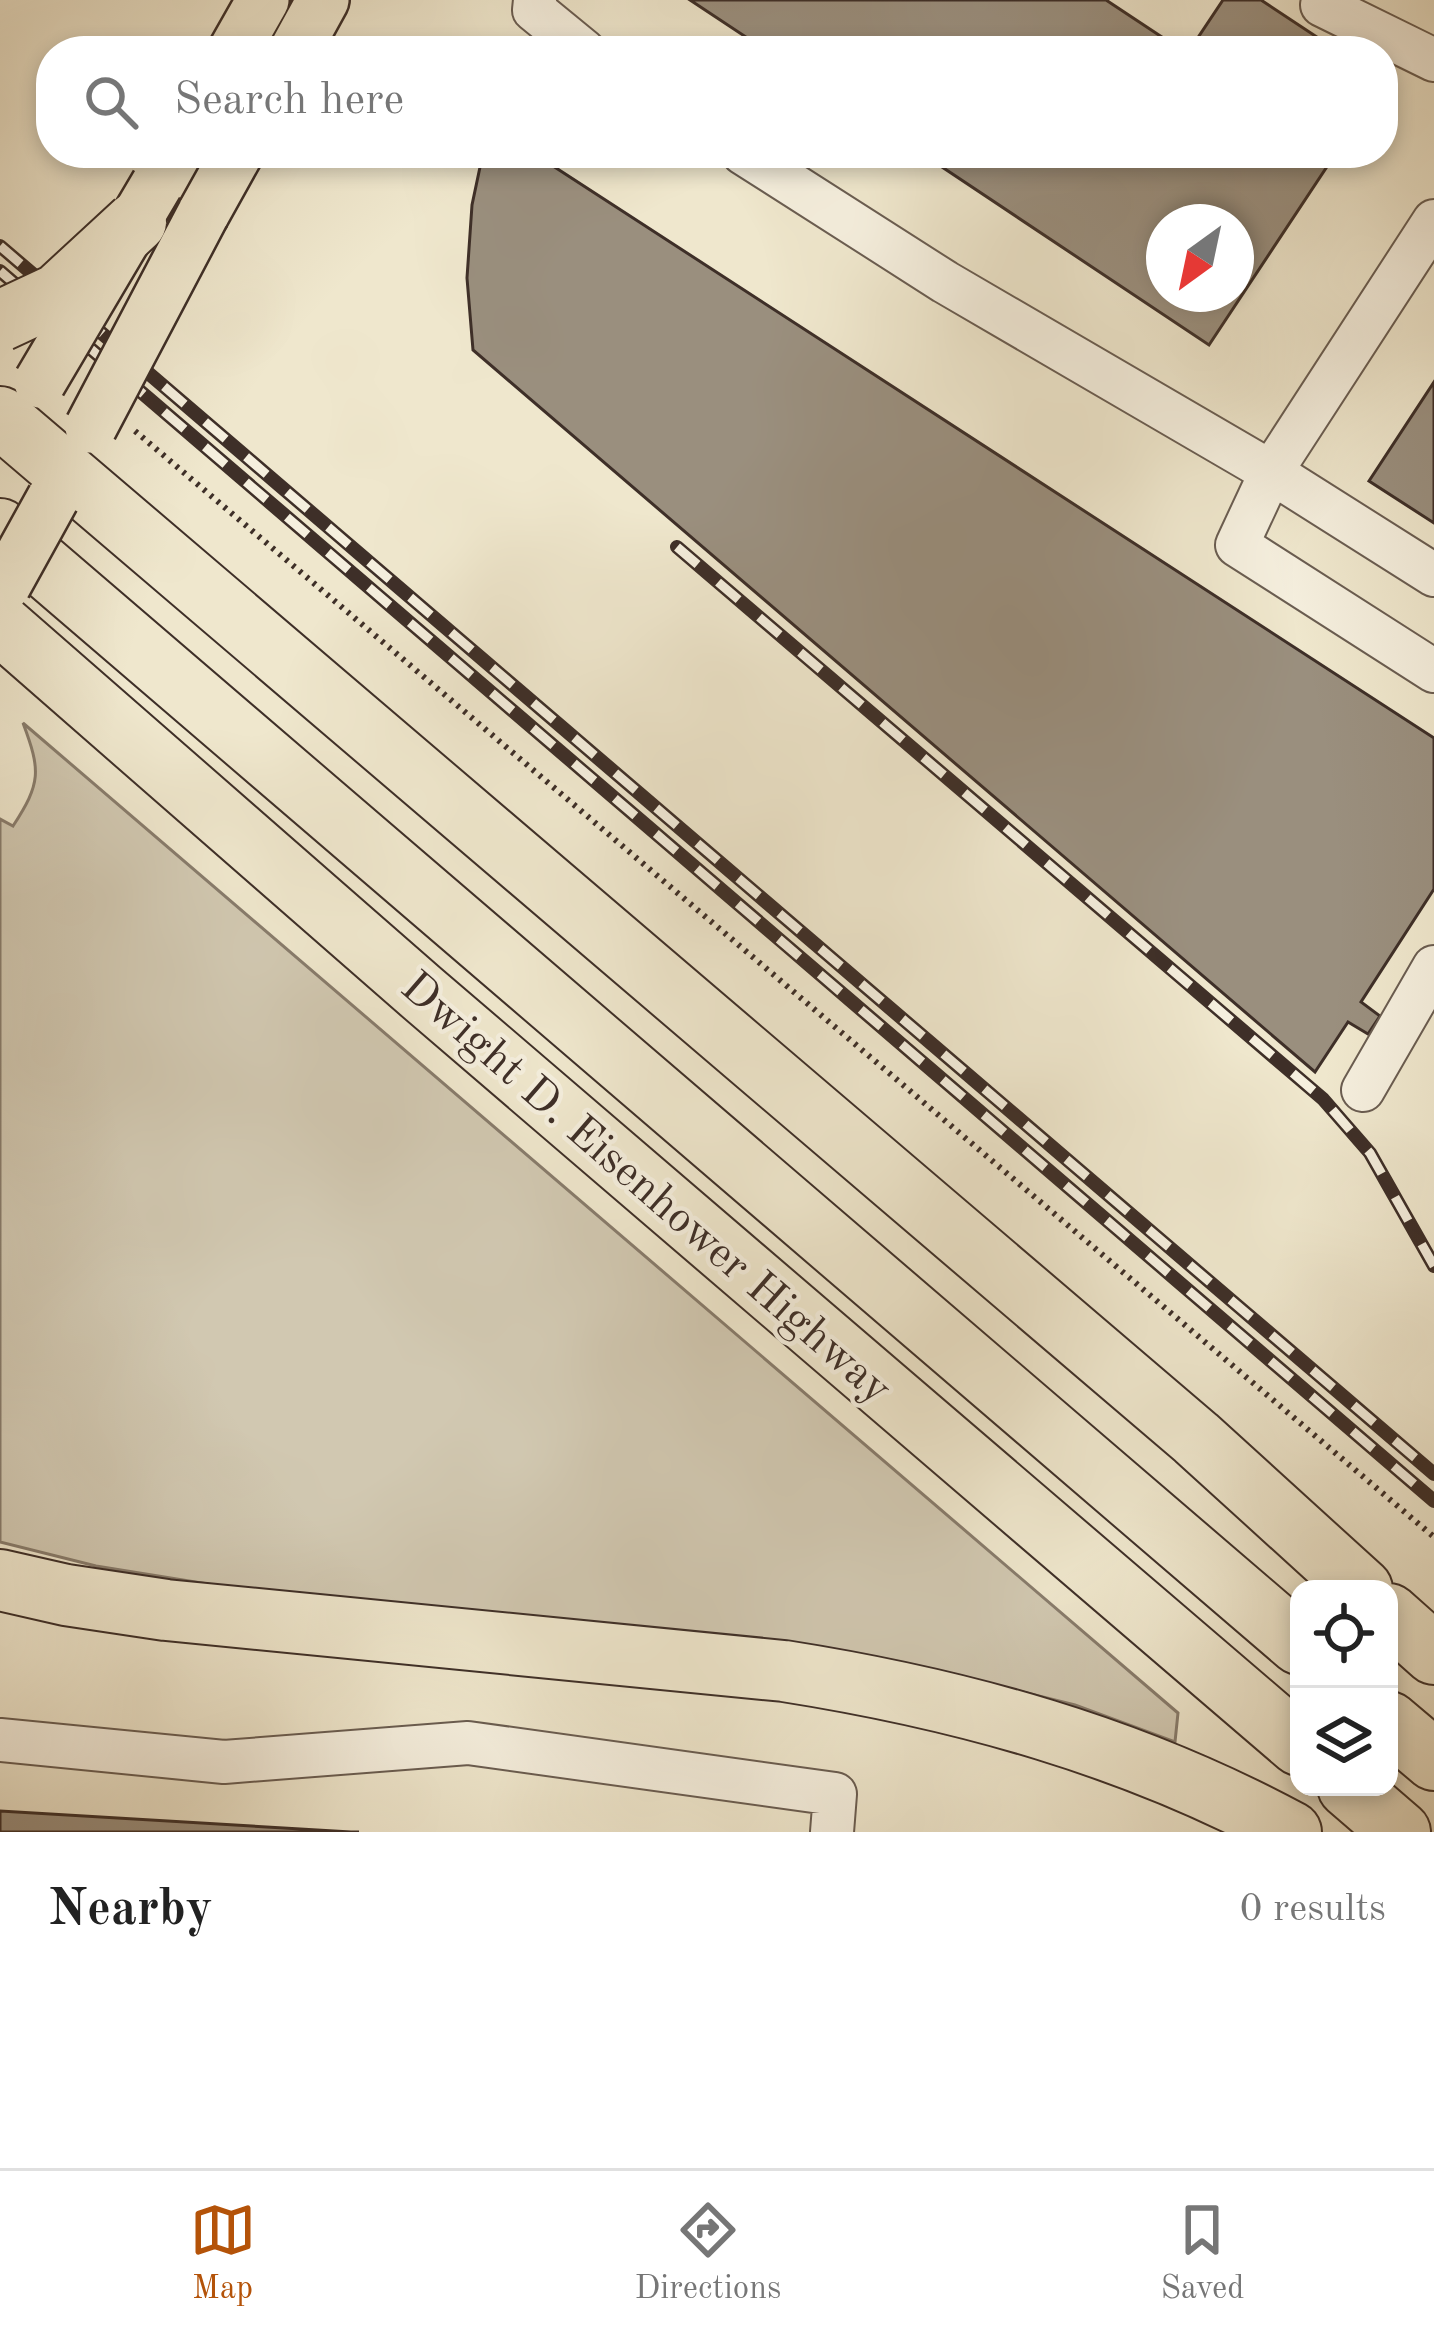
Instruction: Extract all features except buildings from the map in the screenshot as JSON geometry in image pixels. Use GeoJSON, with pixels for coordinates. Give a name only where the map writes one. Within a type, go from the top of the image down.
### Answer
{"type":"FeatureCollection","features":[{"type":"Feature","properties":{"kind":"highway"},"geometry":{"type":"LineString","coordinates":[[0,321],[58,294],[156,187]]}},
{"type":"Feature","properties":{"kind":"highway"},"geometry":{"type":"LineString","coordinates":[[11,427],[84,456],[1352,1580]]}},
{"type":"Feature","properties":{"kind":"highway","name":"Dwight D. Eisenhower Highway"},"geometry":{"type":"LineString","coordinates":[[0,529],[1290,1636]]}},
{"type":"Feature","properties":{"kind":"highway","name":"Dwight D. Eisenhower Highway"},"geometry":{"type":"LineString","coordinates":[[0,624],[1290,1737]]}},
{"type":"Feature","properties":{"kind":"highway"},"geometry":{"type":"LineString","coordinates":[[0,655],[254,872],[421,992]]}},
{"type":"Feature","properties":{"kind":"highway"},"geometry":{"type":"LineString","coordinates":[[0,1580],[166,1610],[857,1682],[982,1710],[1073,1737],[1162,1770],[1291,1832]]}},
{"type":"Feature","properties":{"kind":"highway"},"geometry":{"type":"LineString","coordinates":[[1398,1622],[1434,1654]]}},
{"type":"Feature","properties":{"kind":"highway"},"geometry":{"type":"LineString","coordinates":[[1398,1730],[1434,1760]]}},
{"type":"Feature","properties":{"kind":"highway"},"geometry":{"type":"LineString","coordinates":[[1358,1796],[1400,1832]]}},
{"type":"Feature","properties":{"kind":"main road"},"geometry":{"type":"LineString","coordinates":[[243,36],[263,0]]}},
{"type":"Feature","properties":{"kind":"main road"},"geometry":{"type":"LineString","coordinates":[[303,36],[323,0]]}},
{"type":"Feature","properties":{"kind":"main road"},"geometry":{"type":"LineString","coordinates":[[0,594],[84,456],[229,168]]}},
{"type":"Feature","properties":{"kind":"main road"},"geometry":{"type":"LineString","coordinates":[[11,427],[156,187]]}},
{"type":"Feature","properties":{"kind":"lane"},"geometry":{"type":"LineString","coordinates":[[536,0],[534,10],[566,36]]}},
{"type":"Feature","properties":{"kind":"lane"},"geometry":{"type":"LineString","coordinates":[[1320,2],[1387,36]]}},
{"type":"Feature","properties":{"kind":"lane"},"geometry":{"type":"LineString","coordinates":[[1398,42],[1434,60]]}},
{"type":"Feature","properties":{"kind":"lane"},"geometry":{"type":"LineString","coordinates":[[767,168],[944,281],[1270,472],[1434,575]]}},
{"type":"Feature","properties":{"kind":"lane"},"geometry":{"type":"LineString","coordinates":[[1434,221],[1270,472],[1237,545],[1434,671]]}},
{"type":"Feature","properties":{"kind":"lane"},"geometry":{"type":"LineString","coordinates":[[1363,1090],[1434,967]]}},
{"type":"Feature","properties":{"kind":"lane"},"geometry":{"type":"LineString","coordinates":[[0,1740],[224,1762],[467,1743],[835,1794],[832,1832]]}},
{"type":"Feature","properties":{"kind":"path"},"geometry":{"type":"LineString","coordinates":[[84,456],[1434,1538]]}},
{"type":"Feature","properties":{"kind":"shaded area"},"geometry":{"type":"Polygon","coordinates":[[[23,723],[1178,1713],[1175,1742],[1075,1705],[975,1680],[245,1590],[96,1566],[0,1542],[0,819],[13,826],[33,787],[35,765],[23,723]]]}},
{"type":"Feature","properties":{"kind":"railway"},"geometry":{"type":"LineString","coordinates":[[0,246],[1434,1474]]}},
{"type":"Feature","properties":{"kind":"railway"},"geometry":{"type":"LineString","coordinates":[[0,271],[1434,1501]]}},
{"type":"Feature","properties":{"kind":"railway"},"geometry":{"type":"LineString","coordinates":[[677,547],[1323,1099],[1370,1153],[1434,1266]]}}]}
